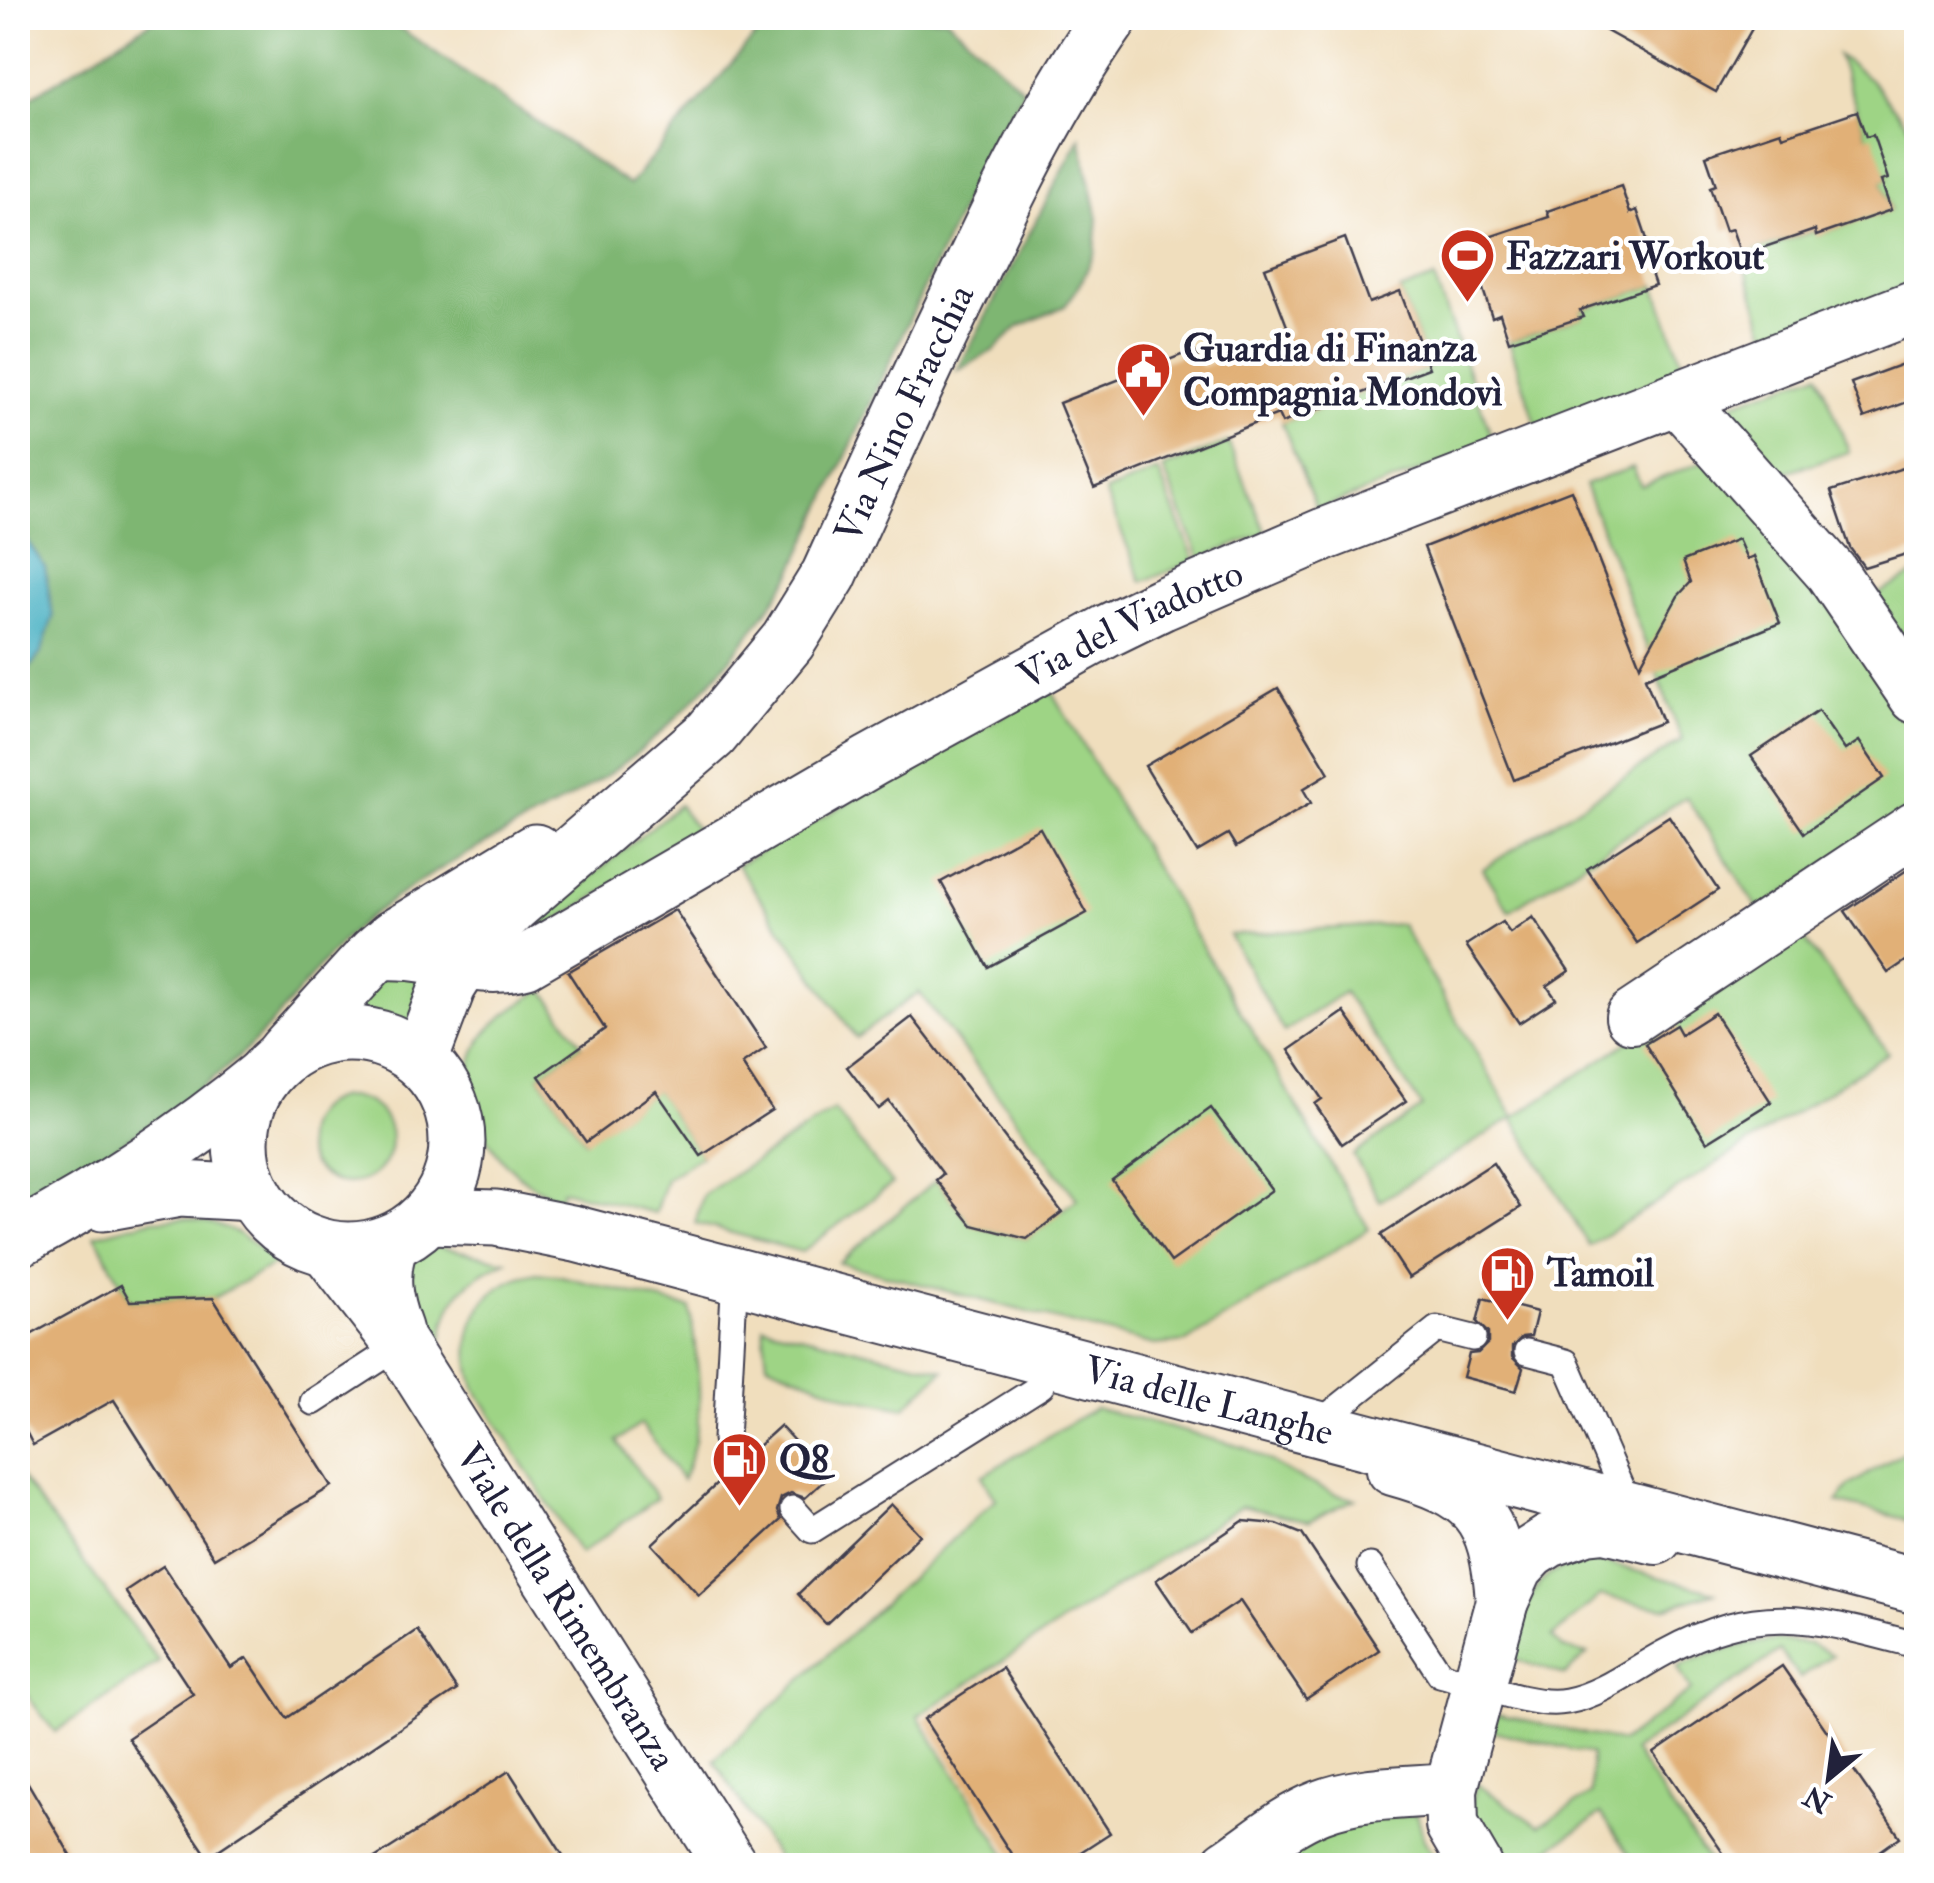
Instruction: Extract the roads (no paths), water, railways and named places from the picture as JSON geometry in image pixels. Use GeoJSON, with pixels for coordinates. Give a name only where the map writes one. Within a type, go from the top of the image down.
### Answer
{"type":"FeatureCollection","features":[{"type":"Feature","properties":{"kind":"main road","name":"Via Nino Fracchia"},"geometry":{"type":"LineString","coordinates":[[420,1060],[434,1018],[462,962],[492,924],[710,734],[737,706],[810,608],[1026,158],[1065,86],[1110,18]]}},
{"type":"Feature","properties":{"kind":"main road","name":"Via Nino Fracchia"},"geometry":{"type":"LineString","coordinates":[[272,1067],[375,954],[411,926],[658,779]]}},
{"type":"Feature","properties":{"kind":"main road"},"geometry":{"type":"LineString","coordinates":[[18,1239],[204,1125],[272,1067],[315,1039],[352,1033],[389,1041],[420,1060],[447,1094],[458,1136],[452,1179],[411,1229]]}},
{"type":"Feature","properties":{"kind":"main road","name":"Via delle Langhe"},"geometry":{"type":"LineString","coordinates":[[272,1067],[247,1105],[241,1134],[243,1165],[269,1214],[289,1232],[324,1246],[366,1249],[411,1229],[496,1218],[576,1234],[1916,1586]]}},
{"type":"Feature","properties":{"kind":"main road","name":"Via delle Langhe"},"geometry":{"type":"LineString","coordinates":[[456,1156],[467,1173],[488,1190],[576,1234]]}},
{"type":"Feature","properties":{"kind":"main road"},"geometry":{"type":"LineString","coordinates":[[66,1213],[180,1189],[254,1192]]}},
{"type":"Feature","properties":{"kind":"street","name":"Via del Viadotto"},"geometry":{"type":"LineString","coordinates":[[375,954],[418,952],[488,968],[506,968],[546,953],[871,760],[1162,604],[1324,534],[1916,306]]}},
{"type":"Feature","properties":{"kind":"street"},"geometry":{"type":"LineString","coordinates":[[1676,398],[1831,572],[1916,697]]}},
{"type":"Feature","properties":{"kind":"street"},"geometry":{"type":"LineString","coordinates":[[1632,1018],[1916,828]]}},
{"type":"Feature","properties":{"kind":"street"},"geometry":{"type":"LineString","coordinates":[[401,1345],[384,1288],[384,1265],[411,1229]]}},
{"type":"Feature","properties":{"kind":"street"},"geometry":{"type":"LineString","coordinates":[[324,1246],[401,1345]]}},
{"type":"Feature","properties":{"kind":"street","name":"Viale della Rimembranza"},"geometry":{"type":"LineString","coordinates":[[401,1345],[732,1866]]}},
{"type":"Feature","properties":{"kind":"street"},"geometry":{"type":"LineString","coordinates":[[1327,1430],[1370,1462],[1436,1481],[1470,1504],[1496,1542],[1502,1600]]}},
{"type":"Feature","properties":{"kind":"street"},"geometry":{"type":"LineString","coordinates":[[1476,1866],[1452,1825],[1451,1789],[1502,1600],[1518,1568],[1532,1552],[1567,1533],[1605,1526],[1670,1541],[1690,1538],[1704,1528]]}},
{"type":"Feature","properties":{"kind":"street","name":"Via delle Langhe"},"geometry":{"type":"LineString","coordinates":[[1844,1566],[1916,1562]]}},
{"type":"Feature","properties":{"kind":"street"},"geometry":{"type":"LineString","coordinates":[[1227,1866],[1321,1806],[1364,1797],[1451,1789]]}},
{"type":"Feature","properties":{"kind":"lane"},"geometry":{"type":"LineString","coordinates":[[736,1274],[726,1440],[745,1458]]}},
{"type":"Feature","properties":{"kind":"lane"},"geometry":{"type":"LineString","coordinates":[[1327,1430],[1437,1329],[1474,1338]]}},
{"type":"Feature","properties":{"kind":"lane"},"geometry":{"type":"LineString","coordinates":[[313,1402],[401,1345]]}},
{"type":"Feature","properties":{"kind":"lane"},"geometry":{"type":"LineString","coordinates":[[1526,1352],[1566,1362],[1630,1509]]}},
{"type":"Feature","properties":{"kind":"lane"},"geometry":{"type":"LineString","coordinates":[[792,1509],[812,1530],[1041,1386],[1049,1357]]}},
{"type":"Feature","properties":{"kind":"lane"},"geometry":{"type":"LineString","coordinates":[[1370,1566],[1440,1674],[1532,1700],[1567,1702],[1585,1696],[1712,1629],[1777,1617],[1822,1620],[1916,1645]]}},
{"type":"Feature","properties":{"kind":"water"},"geometry":{"type":"Polygon","coordinates":[[[18,527],[45,567],[53,617],[41,653],[18,683],[18,527]]]}},
{"type":"Feature","properties":{"kind":"place","name":"Fazzari Workout"},"geometry":{"type":"Point","coordinates":[1467,305]}},
{"type":"Feature","properties":{"kind":"place","name":"Guardia di Finanza Compagnia Mondovì"},"geometry":{"type":"Point","coordinates":[1144,419]}},
{"type":"Feature","properties":{"kind":"place","name":"Tamoil"},"geometry":{"type":"Point","coordinates":[1508,1322]}},
{"type":"Feature","properties":{"kind":"place","name":"Q8"},"geometry":{"type":"Point","coordinates":[740,1508]}}]}
